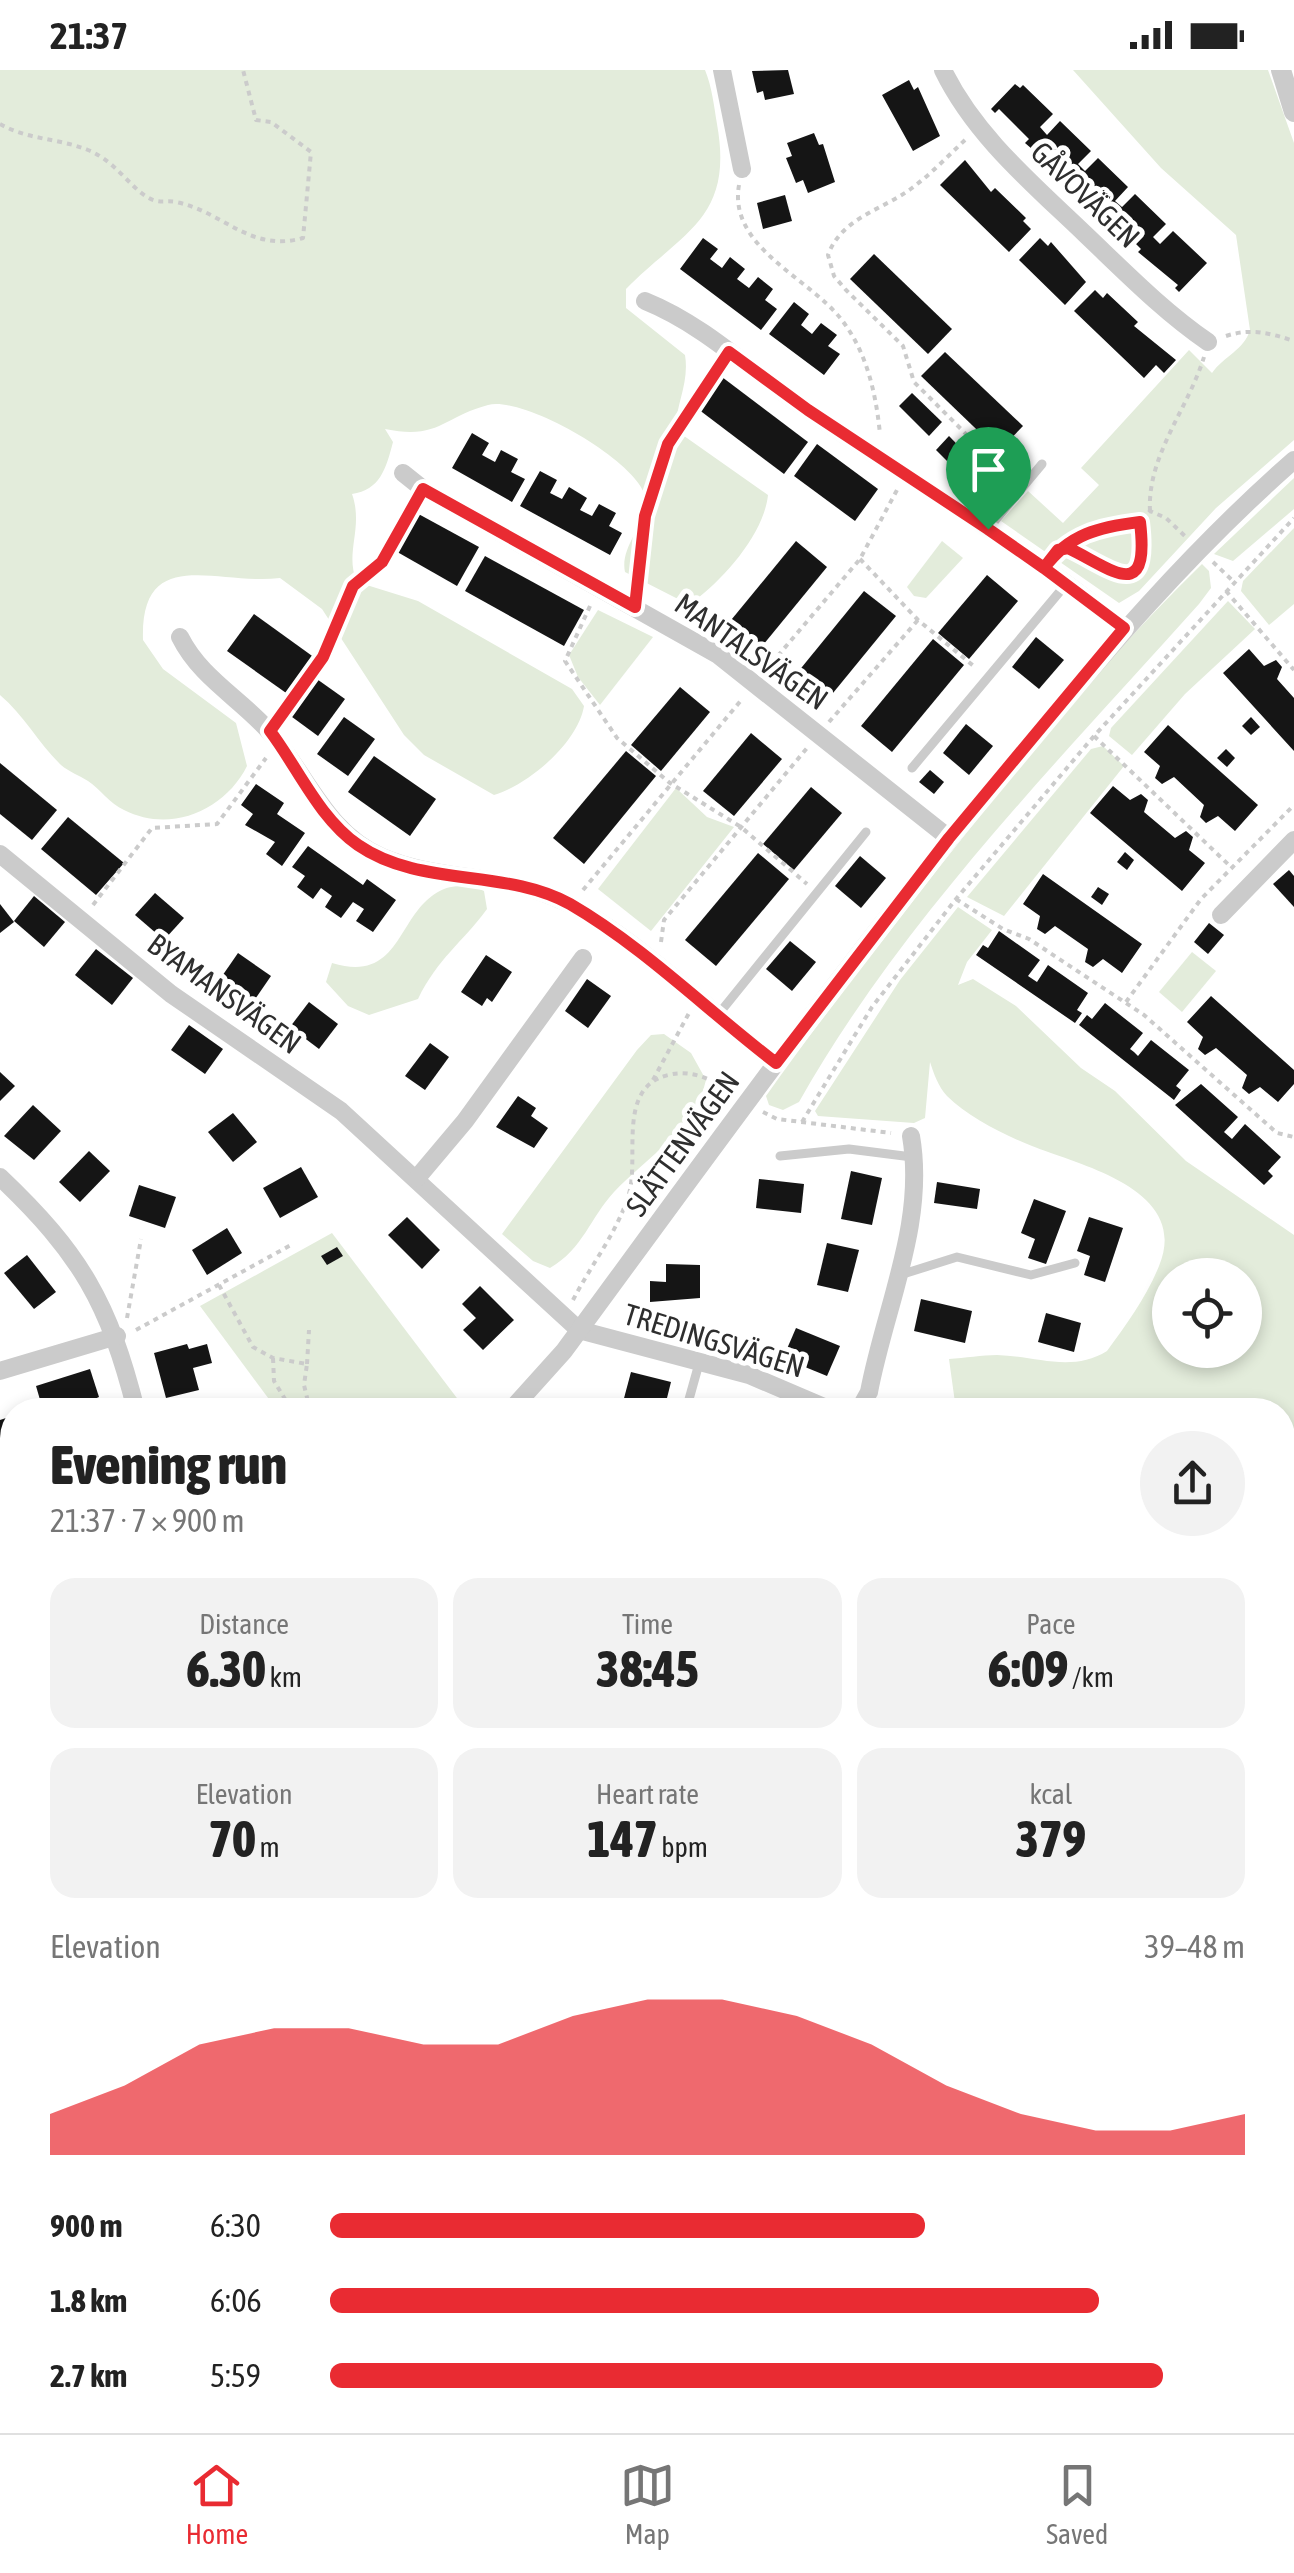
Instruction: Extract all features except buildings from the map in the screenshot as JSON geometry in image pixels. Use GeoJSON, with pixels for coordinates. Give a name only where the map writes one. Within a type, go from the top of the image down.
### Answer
{"type":"FeatureCollection","features":[{"type":"Feature","properties":{"kind":"street"},"geometry":{"type":"LineString","coordinates":[[722,70],[742,170]]}},
{"type":"Feature","properties":{"kind":"street","name":"GÅVOVÄGEN"},"geometry":{"type":"LineString","coordinates":[[943,70],[980,127],[1018,169],[1174,319],[1208,342]]}},
{"type":"Feature","properties":{"kind":"street"},"geometry":{"type":"LineString","coordinates":[[1280,70],[1294,112]]}},
{"type":"Feature","properties":{"kind":"street"},"geometry":{"type":"LineString","coordinates":[[645,301],[678,314],[1067,583],[1124,628]]}},
{"type":"Feature","properties":{"kind":"street","name":"SLÄTTENVÄGEN"},"geometry":{"type":"LineString","coordinates":[[509,1398],[572,1324],[949,838],[1124,628],[1227,520],[1294,460]]}},
{"type":"Feature","properties":{"kind":"street","name":"MANTALSVÄGEN"},"geometry":{"type":"LineString","coordinates":[[403,474],[423,489],[718,655],[949,838]]}},
{"type":"Feature","properties":{"kind":"street"},"geometry":{"type":"LineString","coordinates":[[180,637],[192,662],[274,736],[318,803],[358,845],[406,865],[510,883],[561,900],[603,926],[776,1063]]}},
{"type":"Feature","properties":{"kind":"street"},"geometry":{"type":"LineString","coordinates":[[1221,916],[1294,840]]}},
{"type":"Feature","properties":{"kind":"street","name":"BYAMANSVÄGEN"},"geometry":{"type":"LineString","coordinates":[[0,854],[171,994],[341,1112],[572,1324]]}},
{"type":"Feature","properties":{"kind":"street"},"geometry":{"type":"LineString","coordinates":[[417,1178],[465,1122],[583,958]]}},
{"type":"Feature","properties":{"kind":"street"},"geometry":{"type":"LineString","coordinates":[[865,1398],[916,1194],[911,1136]]}},
{"type":"Feature","properties":{"kind":"street"},"geometry":{"type":"LineString","coordinates":[[0,1177],[77,1262],[120,1336],[133,1398]]}},
{"type":"Feature","properties":{"kind":"street","name":"TREDINGSVÄGEN"},"geometry":{"type":"LineString","coordinates":[[572,1324],[783,1386],[806,1398]]}},
{"type":"Feature","properties":{"kind":"street"},"geometry":{"type":"LineString","coordinates":[[0,1370],[120,1336]]}},
{"type":"Feature","properties":{"kind":"lane"},"geometry":{"type":"LineString","coordinates":[[988,529],[1042,464]]}},
{"type":"Feature","properties":{"kind":"lane"},"geometry":{"type":"LineString","coordinates":[[912,768],[1067,583]]}},
{"type":"Feature","properties":{"kind":"lane"},"geometry":{"type":"LineString","coordinates":[[716,1017],[866,832]]}},
{"type":"Feature","properties":{"kind":"lane"},"geometry":{"type":"LineString","coordinates":[[780,1156],[849,1149],[915,1157]]}},
{"type":"Feature","properties":{"kind":"lane"},"geometry":{"type":"LineString","coordinates":[[896,1276],[957,1257],[1032,1275],[1074,1263]]}},
{"type":"Feature","properties":{"kind":"lane"},"geometry":{"type":"LineString","coordinates":[[689,1398],[700,1360]]}},
{"type":"Feature","properties":{"kind":"path"},"geometry":{"type":"LineString","coordinates":[[0,124],[20,136],[90,150],[134,181],[143,195],[226,220],[254,240],[287,242],[303,238],[309,206],[310,152],[271,122],[256,120],[243,70]]}},
{"type":"Feature","properties":{"kind":"path"},"geometry":{"type":"LineString","coordinates":[[980,127],[911,189],[838,235],[828,256],[834,276],[903,346],[914,382],[976,444],[1011,497]]}},
{"type":"Feature","properties":{"kind":"path"},"geometry":{"type":"LineString","coordinates":[[742,170],[736,198],[742,224],[840,317],[864,359],[879,422],[881,442],[874,452]]}},
{"type":"Feature","properties":{"kind":"path"},"geometry":{"type":"LineString","coordinates":[[1044,568],[1078,534],[1140,522],[1150,511],[1156,465],[1194,390],[1208,342],[1242,331],[1294,341]]}},
{"type":"Feature","properties":{"kind":"path"},"geometry":{"type":"LineString","coordinates":[[635,607],[645,516],[668,444],[729,352]]}},
{"type":"Feature","properties":{"kind":"path"},"geometry":{"type":"LineString","coordinates":[[80,921],[152,828],[210,826],[222,820],[323,657],[353,586],[382,562],[423,489]]}},
{"type":"Feature","properties":{"kind":"path"},"geometry":{"type":"LineString","coordinates":[[1150,511],[1166,518],[1190,541]]}},
{"type":"Feature","properties":{"kind":"path"},"geometry":{"type":"LineString","coordinates":[[802,1122],[828,1072],[872,1007],[956,899],[1094,736],[1294,518]]}},
{"type":"Feature","properties":{"kind":"path"},"geometry":{"type":"LineString","coordinates":[[1062,548],[1079,553],[1109,572],[1128,572],[1141,562],[1144,552],[1140,522]]}},
{"type":"Feature","properties":{"kind":"path"},"geometry":{"type":"LineString","coordinates":[[860,559],[918,620],[988,678]]}},
{"type":"Feature","properties":{"kind":"path"},"geometry":{"type":"LineString","coordinates":[[1210,559],[1234,581]]}},
{"type":"Feature","properties":{"kind":"path"},"geometry":{"type":"LineString","coordinates":[[600,588],[566,652],[569,673],[617,738],[670,784],[741,827],[816,892]]}},
{"type":"Feature","properties":{"kind":"path"},"geometry":{"type":"LineString","coordinates":[[1226,590],[1294,670]]}},
{"type":"Feature","properties":{"kind":"path"},"geometry":{"type":"LineString","coordinates":[[657,969],[664,920],[918,620]]}},
{"type":"Feature","properties":{"kind":"path"},"geometry":{"type":"LineString","coordinates":[[1094,736],[1231,866]]}},
{"type":"Feature","properties":{"kind":"path"},"geometry":{"type":"LineString","coordinates":[[1126,1002],[1184,920],[1231,866],[1294,805]]}},
{"type":"Feature","properties":{"kind":"path"},"geometry":{"type":"LineString","coordinates":[[956,899],[1126,1002],[1277,1133],[1294,1137]]}},
{"type":"Feature","properties":{"kind":"path"},"geometry":{"type":"LineString","coordinates":[[572,1324],[630,1192],[633,1120],[642,1092],[653,1080],[695,1000]]}},
{"type":"Feature","properties":{"kind":"path"},"geometry":{"type":"LineString","coordinates":[[653,1080],[690,1073],[733,1092]]}},
{"type":"Feature","properties":{"kind":"path"},"geometry":{"type":"LineString","coordinates":[[759,1109],[777,1119],[911,1136]]}},
{"type":"Feature","properties":{"kind":"path"},"geometry":{"type":"LineString","coordinates":[[120,1336],[141,1240]]}},
{"type":"Feature","properties":{"kind":"path"},"geometry":{"type":"LineString","coordinates":[[120,1336],[291,1245]]}},
{"type":"Feature","properties":{"kind":"path"},"geometry":{"type":"LineString","coordinates":[[220,1285],[253,1347],[273,1358],[307,1364]]}},
{"type":"Feature","properties":{"kind":"path"},"geometry":{"type":"LineString","coordinates":[[309,1330],[309,1398]]}},
{"type":"Feature","properties":{"kind":"path"},"geometry":{"type":"LineString","coordinates":[[273,1358],[278,1391],[283,1398]]}},
{"type":"Feature","properties":{"kind":"green space"},"geometry":{"type":"Polygon","coordinates":[[[0,70],[705,70],[717,124],[718,182],[711,203],[699,220],[626,289],[626,308],[685,355],[677,431],[768,495],[751,539],[730,567],[694,601],[676,598],[625,572],[627,552],[644,512],[644,493],[619,463],[575,432],[505,405],[488,405],[418,432],[385,429],[393,442],[384,469],[369,488],[352,494],[356,518],[352,561],[357,582],[418,601],[572,689],[584,706],[572,734],[536,772],[494,795],[424,755],[404,735],[322,609],[280,578],[187,576],[169,580],[154,591],[145,610],[143,640],[163,669],[236,723],[247,766],[225,795],[195,814],[160,819],[142,817],[119,807],[61,765],[0,695],[0,70]]]}},
{"type":"Feature","properties":{"kind":"green space"},"geometry":{"type":"Polygon","coordinates":[[[1073,70],[1268,70],[1294,143],[1294,440],[1216,508],[1139,591],[1119,603],[1001,521],[1028,491],[1063,523],[1099,485],[1081,468],[1189,350],[1212,373],[1243,343],[1250,330],[1236,235],[1161,168],[1073,70]]]}},
{"type":"Feature","properties":{"kind":"green space"},"geometry":{"type":"Polygon","coordinates":[[[1294,478],[1294,509],[1233,561],[1214,554],[1294,478]]]}},
{"type":"Feature","properties":{"kind":"green space"},"geometry":{"type":"Polygon","coordinates":[[[1294,528],[1294,604],[1269,625],[1241,591],[1243,581],[1294,528]]]}},
{"type":"Feature","properties":{"kind":"green space"},"geometry":{"type":"Polygon","coordinates":[[[942,541],[963,558],[926,598],[914,596],[907,587],[942,541]]]}},
{"type":"Feature","properties":{"kind":"green space"},"geometry":{"type":"Polygon","coordinates":[[[1202,564],[1209,571],[1211,588],[1199,604],[1039,781],[934,906],[840,1035],[799,1102],[783,1110],[769,1105],[766,1096],[850,982],[1032,751],[1097,674],[1202,564]]]}},
{"type":"Feature","properties":{"kind":"green space"},"geometry":{"type":"Polygon","coordinates":[[[1228,601],[1255,629],[1185,694],[1132,755],[1109,736],[1111,728],[1228,601]]]}},
{"type":"Feature","properties":{"kind":"green space"},"geometry":{"type":"Polygon","coordinates":[[[598,610],[653,637],[600,705],[578,677],[569,655],[598,610]]]}},
{"type":"Feature","properties":{"kind":"green space"},"geometry":{"type":"Polygon","coordinates":[[[1103,746],[1124,766],[1004,916],[967,897],[1091,749],[1103,746]]]}},
{"type":"Feature","properties":{"kind":"green space"},"geometry":{"type":"Polygon","coordinates":[[[676,788],[707,817],[734,827],[651,931],[598,889],[676,788]]]}},
{"type":"Feature","properties":{"kind":"green space"},"geometry":{"type":"Polygon","coordinates":[[[468,884],[484,891],[487,909],[442,961],[418,999],[369,1015],[348,1006],[326,982],[332,963],[356,967],[373,964],[397,942],[428,899],[444,889],[468,884]]]}},
{"type":"Feature","properties":{"kind":"green space"},"geometry":{"type":"Polygon","coordinates":[[[958,907],[992,930],[967,962],[958,985],[973,979],[1016,1006],[1081,1068],[1115,1091],[1186,1161],[1294,1235],[1294,1398],[954,1398],[949,1359],[997,1355],[1067,1362],[1094,1358],[1107,1351],[1152,1280],[1152,1368],[1262,1368],[1262,1258],[1161,1258],[1165,1240],[1159,1217],[1145,1199],[1101,1172],[1021,1142],[976,1118],[944,1092],[930,1062],[925,1118],[914,1123],[818,1116],[815,1111],[900,980],[958,907]]]}},
{"type":"Feature","properties":{"kind":"green space"},"geometry":{"type":"Polygon","coordinates":[[[1192,952],[1216,971],[1182,1012],[1159,992],[1192,952]]]}},
{"type":"Feature","properties":{"kind":"green space"},"geometry":{"type":"Polygon","coordinates":[[[664,1034],[691,1053],[706,1080],[692,1114],[614,1192],[571,1252],[550,1268],[533,1261],[502,1234],[637,1050],[651,1035],[664,1034]]]}},
{"type":"Feature","properties":{"kind":"green space"},"geometry":{"type":"Polygon","coordinates":[[[332,1233],[457,1398],[268,1398],[200,1306],[332,1233]]]}},
{"type":"Feature","properties":{"kind":"route"},"geometry":{"type":"LineString","coordinates":[[988,529],[808,410],[729,352],[686,411],[668,444],[645,516],[635,607],[423,489],[382,562],[353,586],[323,657],[270,731],[318,803],[358,845],[406,865],[510,883],[571,905],[776,1063],[949,838],[1124,628],[1044,568],[1058,550],[1068,548],[1101,569],[1117,574],[1128,572],[1141,562],[1144,552],[1140,522],[1078,534],[1066,542],[1062,548],[1058,550],[1053,555],[1044,568],[988,529]]}}]}
